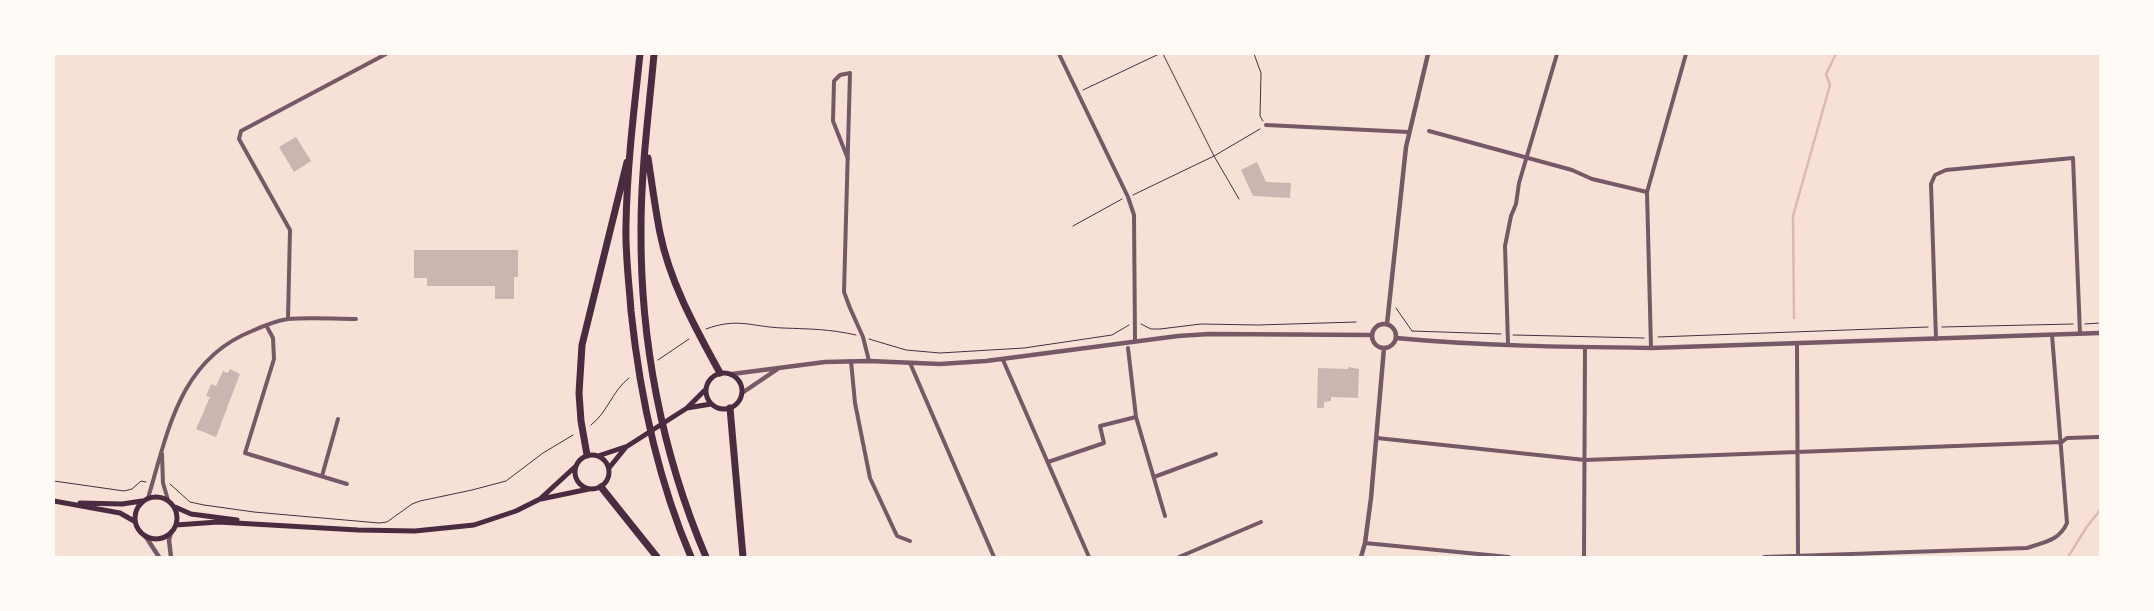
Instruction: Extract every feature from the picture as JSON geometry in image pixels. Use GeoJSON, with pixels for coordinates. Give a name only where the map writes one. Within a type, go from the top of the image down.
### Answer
{"type":"FeatureCollection","features":[{"type":"Feature","properties":{"kind":"highway"},"geometry":{"type":"LineString","coordinates":[[640,54],[626,225],[628,277],[640,386],[666,492],[691,557]]}},
{"type":"Feature","properties":{"kind":"highway"},"geometry":{"type":"LineString","coordinates":[[654,54],[640,227],[642,276],[654,384],[679,488],[706,557]]}},
{"type":"Feature","properties":{"kind":"highway"},"geometry":{"type":"LineString","coordinates":[[587,455],[581,421],[579,393],[582,345],[608,246],[632,141]]}},
{"type":"Feature","properties":{"kind":"highway"},"geometry":{"type":"LineString","coordinates":[[646,142],[660,235],[675,284],[694,325],[720,373]]}},
{"type":"Feature","properties":{"kind":"highway"},"geometry":{"type":"LineString","coordinates":[[730,408],[743,557]]}},
{"type":"Feature","properties":{"kind":"highway"},"geometry":{"type":"LineString","coordinates":[[601,487],[657,557]]}},
{"type":"Feature","properties":{"kind":"main road"},"geometry":{"type":"LineString","coordinates":[[540,500],[576,466],[578,461],[587,455],[598,456],[628,445],[687,408],[705,390],[710,379],[720,373],[732,374],[740,382],[742,393],[738,402],[730,408],[720,409],[711,404],[705,390]]}},
{"type":"Feature","properties":{"kind":"main road"},"geometry":{"type":"LineString","coordinates":[[687,408],[711,404]]}},
{"type":"Feature","properties":{"kind":"main road"},"geometry":{"type":"LineString","coordinates":[[609,468],[628,445]]}},
{"type":"Feature","properties":{"kind":"main road"},"geometry":{"type":"LineString","coordinates":[[176,525],[218,522],[386,532],[474,525],[516,511],[540,500],[601,487],[608,478],[609,468],[606,462],[598,456]]}},
{"type":"Feature","properties":{"kind":"main road"},"geometry":{"type":"LineString","coordinates":[[576,466],[577,481],[589,489]]}},
{"type":"Feature","properties":{"kind":"main road"},"geometry":{"type":"LineString","coordinates":[[68,503],[122,504],[161,497],[180,510],[191,514],[297,526]]}},
{"type":"Feature","properties":{"kind":"main road"},"geometry":{"type":"LineString","coordinates":[[134,521],[135,512],[146,499]]}},
{"type":"Feature","properties":{"kind":"main road"},"geometry":{"type":"LineString","coordinates":[[54,501],[120,513],[134,521],[140,532],[146,537],[160,539],[171,532],[176,525],[176,512],[172,504]]}},
{"type":"Feature","properties":{"kind":"street"},"geometry":{"type":"LineString","coordinates":[[288,319],[290,230],[239,139],[241,131],[386,54]]}},
{"type":"Feature","properties":{"kind":"street"},"geometry":{"type":"LineString","coordinates":[[1059,54],[1128,197],[1134,215],[1136,235],[1135,340]]}},
{"type":"Feature","properties":{"kind":"street"},"geometry":{"type":"LineString","coordinates":[[1387,324],[1408,132],[1428,54]]}},
{"type":"Feature","properties":{"kind":"street"},"geometry":{"type":"LineString","coordinates":[[1508,344],[1505,246],[1516,204],[1517,192],[1557,54]]}},
{"type":"Feature","properties":{"kind":"street"},"geometry":{"type":"LineString","coordinates":[[1651,348],[1647,192],[1686,54]]}},
{"type":"Feature","properties":{"kind":"street"},"geometry":{"type":"LineString","coordinates":[[848,159],[833,120],[834,81],[840,75],[850,73],[848,159],[844,292],[863,337],[869,361]]}},
{"type":"Feature","properties":{"kind":"street"},"geometry":{"type":"LineString","coordinates":[[1266,125],[1408,132]]}},
{"type":"Feature","properties":{"kind":"street"},"geometry":{"type":"LineString","coordinates":[[1428,131],[1580,172],[1592,179],[1647,192]]}},
{"type":"Feature","properties":{"kind":"street"},"geometry":{"type":"LineString","coordinates":[[1936,339],[1931,184],[1935,175],[1946,170],[2073,158],[2080,334]]}},
{"type":"Feature","properties":{"kind":"street"},"geometry":{"type":"LineString","coordinates":[[146,499],[153,483],[156,465],[162,452],[168,427],[190,380],[201,366],[236,338],[266,325],[288,319],[356,319]]}},
{"type":"Feature","properties":{"kind":"street"},"geometry":{"type":"LineString","coordinates":[[1387,324],[1395,331],[1396,338],[1392,345],[1384,348],[1375,344],[1372,335],[1377,326],[1387,324]]}},
{"type":"Feature","properties":{"kind":"street"},"geometry":{"type":"LineString","coordinates":[[266,325],[273,338],[274,358],[245,453],[347,484]]}},
{"type":"Feature","properties":{"kind":"street"},"geometry":{"type":"LineString","coordinates":[[1396,338],[1508,344],[1651,348],[2100,333]]}},
{"type":"Feature","properties":{"kind":"street"},"geometry":{"type":"LineString","coordinates":[[732,374],[820,362],[957,363],[1003,360],[1135,340],[1209,334],[1372,335]]}},
{"type":"Feature","properties":{"kind":"street"},"geometry":{"type":"LineString","coordinates":[[1764,557],[1895,555],[2027,548],[2050,541],[2063,534],[2067,523],[2052,335]]}},
{"type":"Feature","properties":{"kind":"street"},"geometry":{"type":"LineString","coordinates":[[1797,343],[1798,557]]}},
{"type":"Feature","properties":{"kind":"street"},"geometry":{"type":"LineString","coordinates":[[1584,557],[1585,347]]}},
{"type":"Feature","properties":{"kind":"street"},"geometry":{"type":"LineString","coordinates":[[1128,348],[1136,417],[1165,516]]}},
{"type":"Feature","properties":{"kind":"street"},"geometry":{"type":"LineString","coordinates":[[1361,557],[1365,543],[1377,438],[1384,348]]}},
{"type":"Feature","properties":{"kind":"street"},"geometry":{"type":"LineString","coordinates":[[1003,360],[1089,557]]}},
{"type":"Feature","properties":{"kind":"street"},"geometry":{"type":"LineString","coordinates":[[851,361],[855,403],[870,478],[897,536],[910,541]]}},
{"type":"Feature","properties":{"kind":"street"},"geometry":{"type":"LineString","coordinates":[[910,363],[994,557]]}},
{"type":"Feature","properties":{"kind":"street"},"geometry":{"type":"LineString","coordinates":[[742,393],[780,368]]}},
{"type":"Feature","properties":{"kind":"street"},"geometry":{"type":"LineString","coordinates":[[1048,462],[1104,443],[1100,426],[1136,417]]}},
{"type":"Feature","properties":{"kind":"street"},"geometry":{"type":"LineString","coordinates":[[322,476],[338,419]]}},
{"type":"Feature","properties":{"kind":"street"},"geometry":{"type":"LineString","coordinates":[[1377,438],[1585,460],[2062,442],[2067,438],[2099,436]]}},
{"type":"Feature","properties":{"kind":"street"},"geometry":{"type":"LineString","coordinates":[[162,452],[163,483],[168,500]]}},
{"type":"Feature","properties":{"kind":"street"},"geometry":{"type":"LineString","coordinates":[[1154,477],[1216,454]]}},
{"type":"Feature","properties":{"kind":"street"},"geometry":{"type":"LineString","coordinates":[[1179,557],[1261,522]]}},
{"type":"Feature","properties":{"kind":"street"},"geometry":{"type":"LineString","coordinates":[[171,532],[169,540],[171,557]]}},
{"type":"Feature","properties":{"kind":"street"},"geometry":{"type":"LineString","coordinates":[[146,537],[159,557]]}},
{"type":"Feature","properties":{"kind":"street"},"geometry":{"type":"LineString","coordinates":[[1365,543],[1509,557]]}},
{"type":"Feature","properties":{"kind":"path"},"geometry":{"type":"LineString","coordinates":[[1078,92],[1159,54]]}},
{"type":"Feature","properties":{"kind":"path"},"geometry":{"type":"LineString","coordinates":[[1163,54],[1214,156],[1240,199]]}},
{"type":"Feature","properties":{"kind":"path"},"geometry":{"type":"LineString","coordinates":[[1073,226],[1128,197],[1214,156],[1266,125],[1260,116],[1261,73],[1254,54]]}},
{"type":"Feature","properties":{"kind":"path"},"geometry":{"type":"LineString","coordinates":[[1390,307],[1398,308],[1412,331],[1651,338],[1935,327],[2100,323]]}},
{"type":"Feature","properties":{"kind":"path"},"geometry":{"type":"LineString","coordinates":[[706,329],[730,322],[745,322],[782,328],[833,330],[906,350],[940,353],[1024,348],[1112,335],[1127,325],[1135,324],[1141,324],[1151,329],[1160,329],[1201,324],[1258,325],[1356,322]]}},
{"type":"Feature","properties":{"kind":"path"},"geometry":{"type":"LineString","coordinates":[[658,360],[689,339]]}},
{"type":"Feature","properties":{"kind":"path"},"geometry":{"type":"LineString","coordinates":[[591,425],[603,413],[616,389],[630,378]]}},
{"type":"Feature","properties":{"kind":"path"},"geometry":{"type":"LineString","coordinates":[[163,483],[170,484],[190,502],[204,505],[254,512],[379,523],[387,522],[420,500],[506,481],[543,453],[573,435]]}},
{"type":"Feature","properties":{"kind":"path"},"geometry":{"type":"LineString","coordinates":[[54,481],[124,491],[132,489],[141,481],[153,483]]}},
{"type":"Feature","properties":{"kind":"building"},"geometry":{"type":"Polygon","coordinates":[[[296,137],[311,161],[294,172],[279,147],[296,137]]]}},
{"type":"Feature","properties":{"kind":"building"},"geometry":{"type":"Polygon","coordinates":[[[1257,162],[1266,182],[1291,183],[1290,198],[1253,196],[1241,170],[1257,162]]]}},
{"type":"Feature","properties":{"kind":"building"},"geometry":{"type":"Polygon","coordinates":[[[414,250],[518,250],[518,277],[514,277],[514,299],[495,299],[495,286],[427,286],[427,278],[414,278],[414,250]]]}},
{"type":"Feature","properties":{"kind":"building"},"geometry":{"type":"Polygon","coordinates":[[[1348,367],[1359,369],[1358,398],[1331,397],[1331,401],[1324,402],[1324,408],[1317,408],[1318,368],[1348,369],[1348,367]]]}},
{"type":"Feature","properties":{"kind":"building"},"geometry":{"type":"Polygon","coordinates":[[[230,369],[240,374],[216,437],[196,429],[210,397],[206,396],[211,384],[216,386],[223,371],[228,373],[230,369]]]}},
{"type":"Feature","properties":{"kind":"waterway"},"geometry":{"type":"LineString","coordinates":[[1794,318],[1793,216],[1830,85],[1826,74],[1836,54]]}},
{"type":"Feature","properties":{"kind":"waterway"},"geometry":{"type":"LineString","coordinates":[[2068,557],[2100,510]]}}]}
